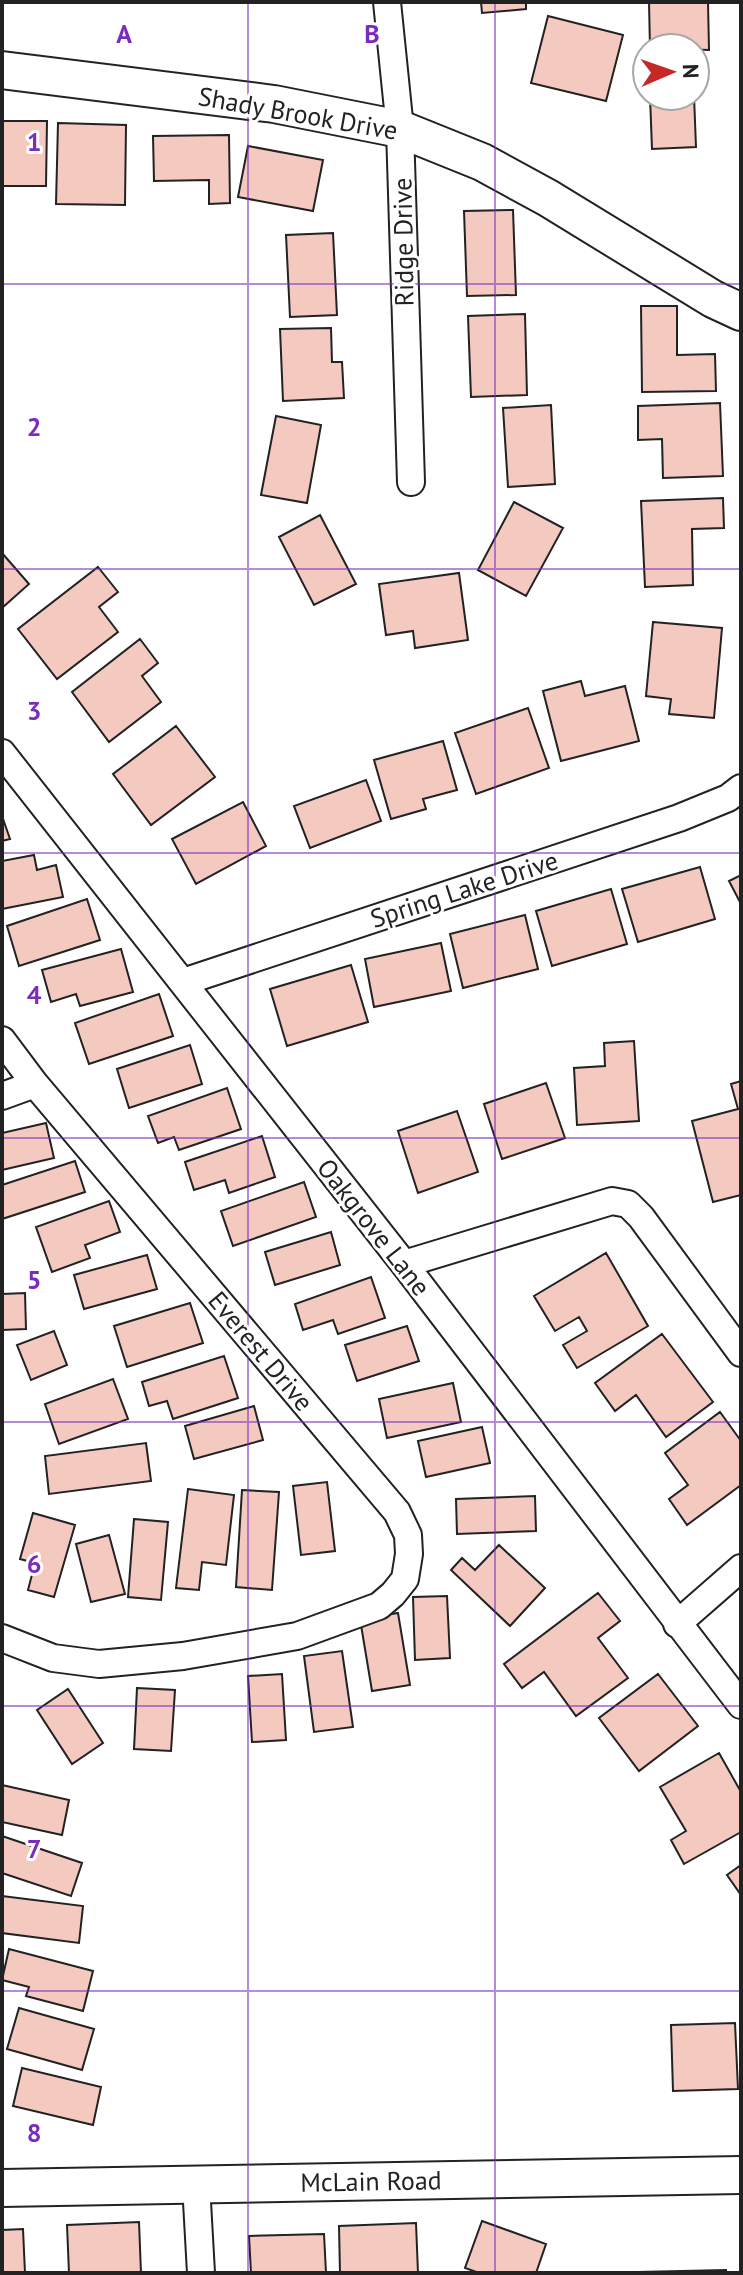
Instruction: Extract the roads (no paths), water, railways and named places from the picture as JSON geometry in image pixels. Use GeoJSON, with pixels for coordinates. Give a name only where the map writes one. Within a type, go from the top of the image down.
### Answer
{"type":"FeatureCollection","features":[{"type":"Feature","properties":{"kind":"street","name":"Ridge Drive"},"geometry":{"type":"LineString","coordinates":[[387,2],[400,129],[411,482]]}},
{"type":"Feature","properties":{"kind":"street","name":"Shady Brook Drive"},"geometry":{"type":"LineString","coordinates":[[2,70],[274,104],[400,129],[482,162],[548,198],[713,299],[741,312]]}},
{"type":"Feature","properties":{"kind":"street","name":"Oakgrove Lane"},"geometry":{"type":"LineString","coordinates":[[2,753],[404,1264],[741,1705]]}},
{"type":"Feature","properties":{"kind":"street","name":"Spring Lake Drive"},"geometry":{"type":"LineString","coordinates":[[183,982],[679,818],[728,798],[741,788]]}},
{"type":"Feature","properties":{"kind":"street","name":"Everest Drive"},"geometry":{"type":"LineString","coordinates":[[2,1040],[35,1084],[397,1512],[408,1535],[409,1554],[405,1579],[379,1606],[297,1636],[183,1656],[99,1664],[53,1658],[2,1638]]}},
{"type":"Feature","properties":{"kind":"street"},"geometry":{"type":"LineString","coordinates":[[2,1096],[35,1084]]}},
{"type":"Feature","properties":{"kind":"street"},"geometry":{"type":"LineString","coordinates":[[404,1264],[612,1201],[628,1204],[641,1217],[741,1353]]}},
{"type":"Feature","properties":{"kind":"street"},"geometry":{"type":"LineString","coordinates":[[677,1624],[741,1568]]}},
{"type":"Feature","properties":{"kind":"street","name":"McLain Road"},"geometry":{"type":"LineString","coordinates":[[2,2188],[741,2175]]}},
{"type":"Feature","properties":{"kind":"street"},"geometry":{"type":"LineString","coordinates":[[196,2184],[201,2273]]}}]}
